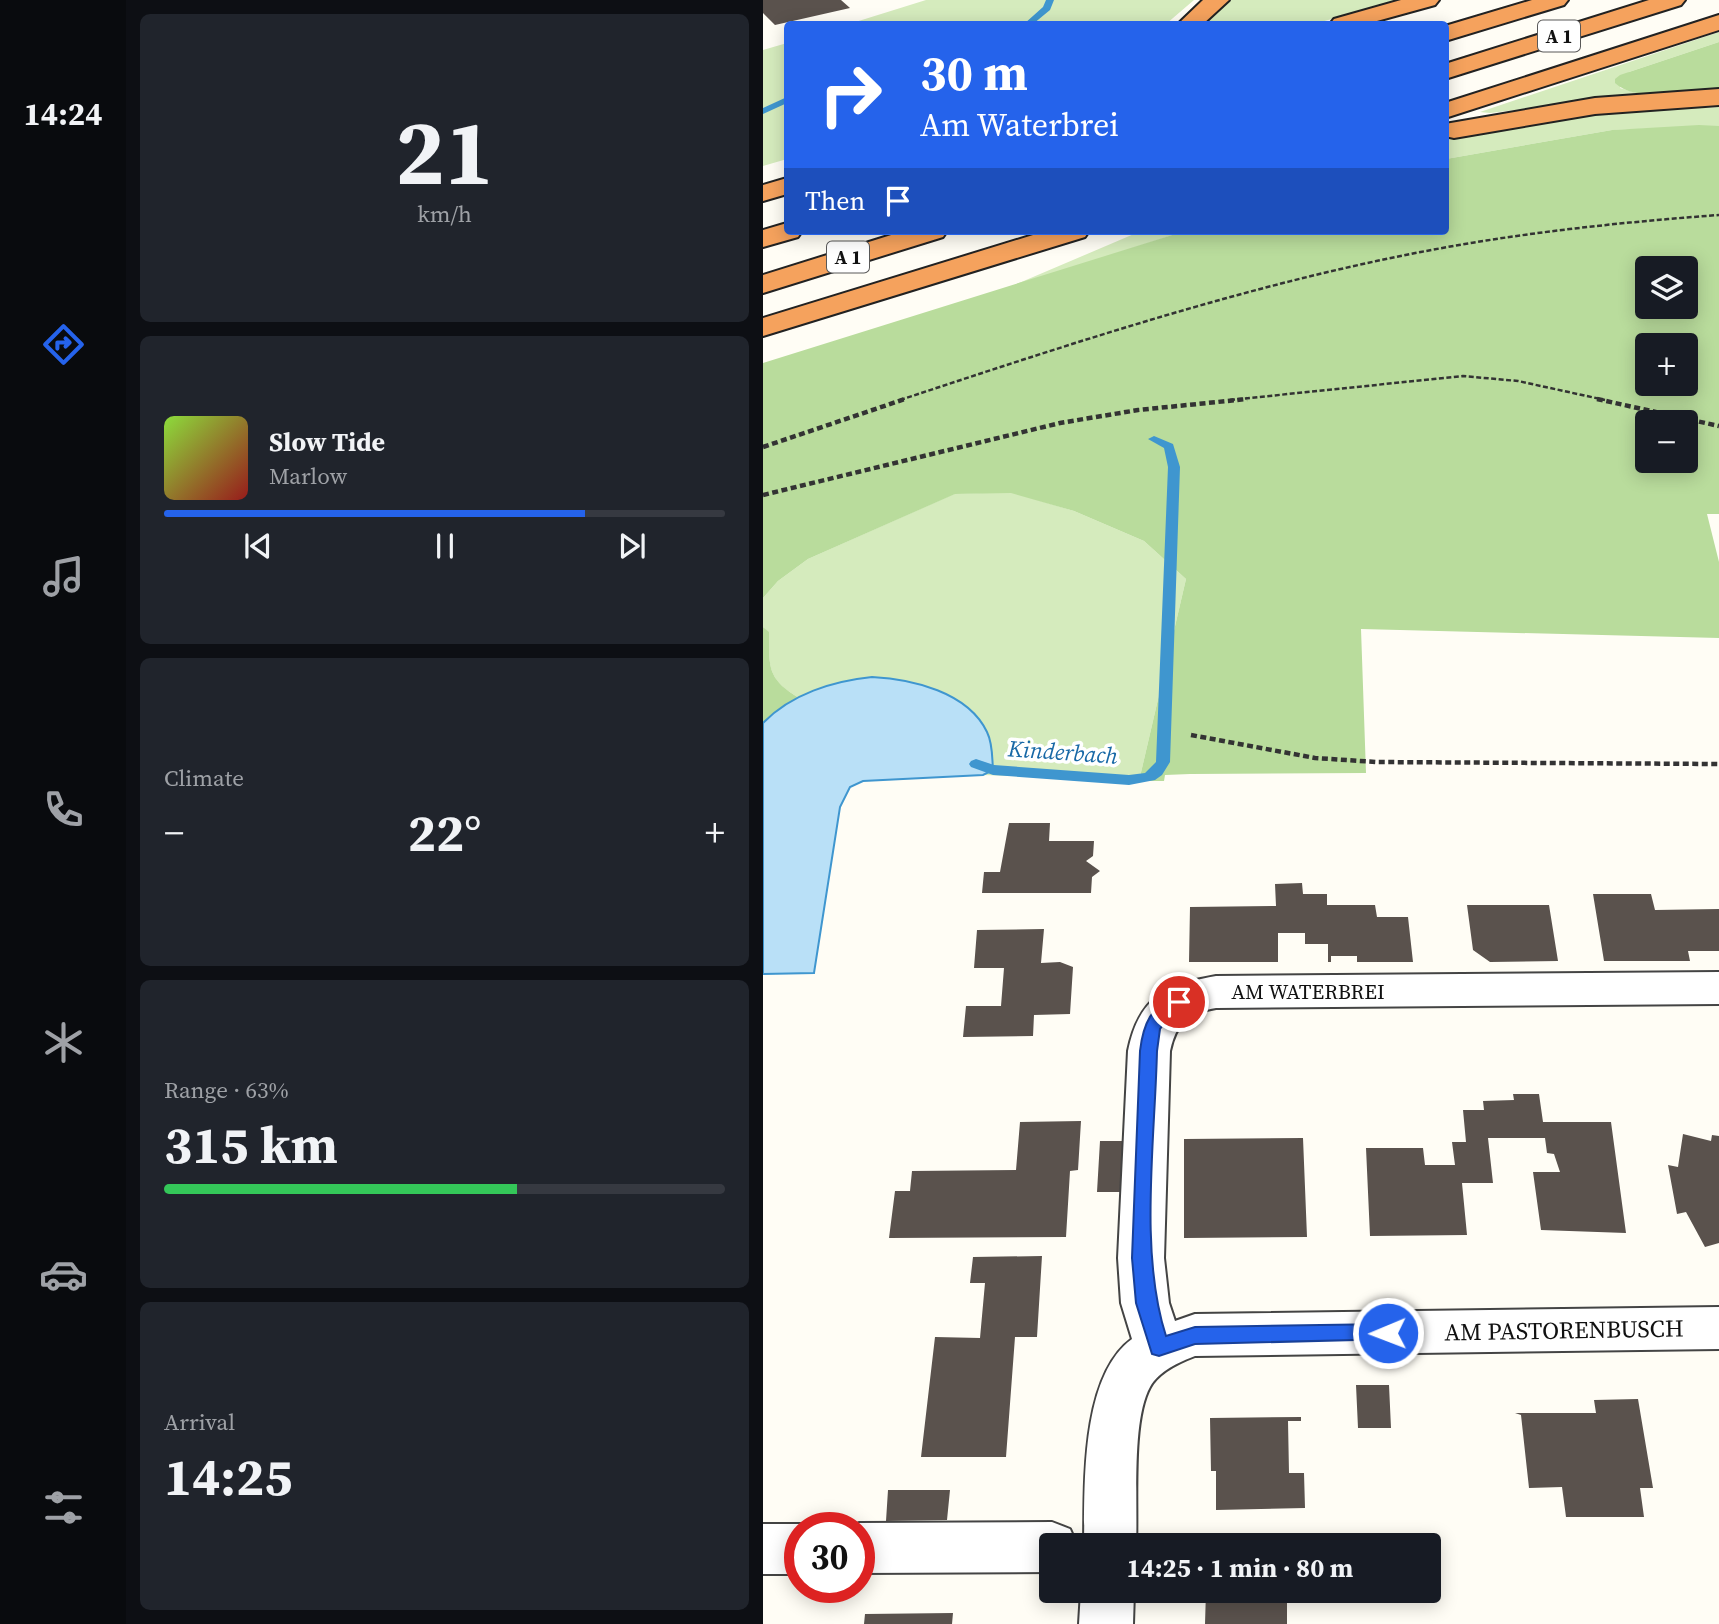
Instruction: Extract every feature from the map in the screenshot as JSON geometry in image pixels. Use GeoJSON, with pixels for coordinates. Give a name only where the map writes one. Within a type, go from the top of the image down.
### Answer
{"type":"FeatureCollection","features":[{"type":"Feature","properties":{"kind":"highway"},"geometry":{"type":"LineString","coordinates":[[1193,21],[1217,0]]}},
{"type":"Feature","properties":{"kind":"highway"},"geometry":{"type":"LineString","coordinates":[[1353,21],[1427,0]]}},
{"type":"Feature","properties":{"kind":"highway","name":"A 1"},"geometry":{"type":"LineString","coordinates":[[1449,33],[1556,0]]}},
{"type":"Feature","properties":{"kind":"highway","name":"A 1"},"geometry":{"type":"LineString","coordinates":[[1449,71],[1673,0]]}},
{"type":"Feature","properties":{"kind":"highway"},"geometry":{"type":"LineString","coordinates":[[1449,110],[1719,22]]}},
{"type":"Feature","properties":{"kind":"highway"},"geometry":{"type":"LineString","coordinates":[[1449,131],[1595,106],[1719,97]]}},
{"type":"Feature","properties":{"kind":"highway"},"geometry":{"type":"LineString","coordinates":[[763,193],[784,187]]}},
{"type":"Feature","properties":{"kind":"highway"},"geometry":{"type":"LineString","coordinates":[[763,239],[784,232]]}},
{"type":"Feature","properties":{"kind":"highway","name":"A 1"},"geometry":{"type":"LineString","coordinates":[[763,284],[920,235]]}},
{"type":"Feature","properties":{"kind":"highway"},"geometry":{"type":"LineString","coordinates":[[763,327],[1062,235]]}},
{"type":"Feature","properties":{"kind":"street","name":"AM WATERBREI"},"geometry":{"type":"LineString","coordinates":[[1159,1348],[1145,1303],[1141,1258],[1149,1051],[1152,1027],[1166,1008],[1191,996],[1216,992],[1719,988]]}},
{"type":"Feature","properties":{"kind":"street","name":"AM PASTORENBUSCH"},"geometry":{"type":"LineString","coordinates":[[1159,1348],[1195,1335],[1719,1328]]}},
{"type":"Feature","properties":{"kind":"street"},"geometry":{"type":"LineString","coordinates":[[1111,1533],[1117,1409],[1133,1369],[1159,1348]]}},
{"type":"Feature","properties":{"kind":"street"},"geometry":{"type":"LineString","coordinates":[[875,1548],[1039,1547]]}},
{"type":"Feature","properties":{"kind":"street"},"geometry":{"type":"LineString","coordinates":[[763,1549],[784,1549]]}},
{"type":"Feature","properties":{"kind":"street"},"geometry":{"type":"LineString","coordinates":[[1106,1624],[1107,1603]]}},
{"type":"Feature","properties":{"kind":"path"},"geometry":{"type":"LineString","coordinates":[[763,447],[1142,322],[1405,255],[1538,233],[1666,218],[1719,215]]}},
{"type":"Feature","properties":{"kind":"path"},"geometry":{"type":"LineString","coordinates":[[763,495],[1060,423],[1138,410],[1463,376],[1518,382],[1719,426]]}},
{"type":"Feature","properties":{"kind":"path"},"geometry":{"type":"LineString","coordinates":[[1191,735],[1315,758],[1376,762],[1719,764]]}},
{"type":"Feature","properties":{"kind":"green space"},"geometry":{"type":"Polygon","coordinates":[[[926,0],[1194,0],[1170,21],[859,21],[926,0]]]}},
{"type":"Feature","properties":{"kind":"green space"},"geometry":{"type":"Polygon","coordinates":[[[1224,0],[1399,0],[1325,21],[1200,21],[1224,0]]]}},
{"type":"Feature","properties":{"kind":"green space"},"geometry":{"type":"Polygon","coordinates":[[[1719,32],[1719,42],[1629,72],[1620,88],[1644,95],[1480,112],[1719,32]]]}},
{"type":"Feature","properties":{"kind":"green space"},"geometry":{"type":"Polygon","coordinates":[[[1719,42],[1719,92],[1650,95],[1624,89],[1615,83],[1615,79],[1620,75],[1719,42]]]}},
{"type":"Feature","properties":{"kind":"green space"},"geometry":{"type":"Polygon","coordinates":[[[784,44],[784,160],[763,166],[763,50],[784,44]]]}},
{"type":"Feature","properties":{"kind":"green space"},"geometry":{"type":"Polygon","coordinates":[[[1719,107],[1719,126],[1612,130],[1449,158],[1449,138],[1513,126],[1650,110],[1719,107]]]}},
{"type":"Feature","properties":{"kind":"green space"},"geometry":{"type":"Polygon","coordinates":[[[1719,126],[1719,514],[1707,514],[1719,562],[1719,638],[1361,629],[1366,773],[1190,774],[1165,775],[1164,781],[1139,781],[1186,579],[1144,541],[1074,511],[1011,493],[955,494],[808,559],[778,581],[763,598],[763,363],[1172,235],[1449,235],[1449,158],[1612,130],[1719,126]]]}},
{"type":"Feature","properties":{"kind":"green space"},"geometry":{"type":"Polygon","coordinates":[[[1132,235],[1173,235],[998,292],[1132,235]]]}},
{"type":"Feature","properties":{"kind":"green space"},"geometry":{"type":"Polygon","coordinates":[[[1011,492],[1074,511],[1144,541],[1186,579],[1139,781],[983,775],[993,770],[987,731],[964,705],[825,687],[799,698],[775,678],[770,663],[769,633],[763,627],[763,598],[778,581],[808,559],[954,494],[1011,492]]]}},
{"type":"Feature","properties":{"kind":"green space"},"geometry":{"type":"Polygon","coordinates":[[[763,627],[769,632],[770,663],[775,678],[799,698],[763,723],[763,627]]]}},
{"type":"Feature","properties":{"kind":"water"},"geometry":{"type":"Polygon","coordinates":[[[872,677],[904,681],[937,690],[967,707],[987,732],[993,770],[983,775],[863,781],[850,787],[840,807],[814,973],[763,974],[763,723],[786,704],[813,691],[872,677]]]}},
{"type":"Feature","properties":{"kind":"building"},"geometry":{"type":"Polygon","coordinates":[[[763,0],[841,0],[850,8],[775,25],[763,13],[763,0]]]}},
{"type":"Feature","properties":{"kind":"building"},"geometry":{"type":"Polygon","coordinates":[[[1009,823],[1050,823],[1049,841],[1094,841],[1093,856],[1086,861],[1100,871],[1092,877],[1091,893],[982,893],[984,872],[1000,872],[1009,823]]]}},
{"type":"Feature","properties":{"kind":"building"},"geometry":{"type":"Polygon","coordinates":[[[1302,883],[1303,894],[1327,894],[1327,905],[1375,905],[1377,917],[1408,917],[1413,962],[1357,962],[1357,956],[1331,956],[1331,962],[1328,962],[1328,944],[1305,944],[1305,933],[1278,933],[1278,962],[1189,962],[1190,907],[1276,906],[1275,884],[1302,883]]]}},
{"type":"Feature","properties":{"kind":"building"},"geometry":{"type":"Polygon","coordinates":[[[1593,894],[1651,894],[1655,910],[1719,909],[1719,951],[1688,951],[1690,961],[1604,961],[1593,894]]]}},
{"type":"Feature","properties":{"kind":"building"},"geometry":{"type":"Polygon","coordinates":[[[1467,905],[1549,905],[1558,961],[1490,962],[1473,950],[1467,905]]]}},
{"type":"Feature","properties":{"kind":"building"},"geometry":{"type":"Polygon","coordinates":[[[1044,929],[1041,963],[1060,962],[1073,967],[1070,1014],[1034,1015],[1033,1036],[963,1037],[966,1006],[1001,1006],[1004,968],[974,968],[977,930],[1044,929]]]}},
{"type":"Feature","properties":{"kind":"building"},"geometry":{"type":"Polygon","coordinates":[[[1513,1094],[1539,1094],[1543,1122],[1611,1122],[1626,1233],[1541,1230],[1533,1172],[1560,1172],[1554,1154],[1547,1153],[1545,1138],[1488,1138],[1493,1183],[1462,1183],[1467,1235],[1370,1236],[1366,1148],[1423,1148],[1425,1165],[1455,1165],[1452,1142],[1466,1142],[1463,1110],[1484,1110],[1483,1101],[1514,1100],[1513,1094]]]}},
{"type":"Feature","properties":{"kind":"building"},"geometry":{"type":"Polygon","coordinates":[[[1081,1121],[1078,1170],[1070,1171],[1066,1237],[889,1238],[895,1191],[910,1191],[912,1171],[1016,1170],[1020,1122],[1081,1121]]]}},
{"type":"Feature","properties":{"kind":"building"},"geometry":{"type":"Polygon","coordinates":[[[1683,1134],[1711,1141],[1712,1135],[1719,1136],[1719,1243],[1705,1247],[1686,1212],[1677,1214],[1668,1165],[1678,1167],[1683,1134]]]}},
{"type":"Feature","properties":{"kind":"building"},"geometry":{"type":"Polygon","coordinates":[[[1303,1138],[1307,1237],[1184,1238],[1184,1139],[1303,1138]]]}},
{"type":"Feature","properties":{"kind":"building"},"geometry":{"type":"Polygon","coordinates":[[[1100,1141],[1129,1141],[1127,1192],[1097,1192],[1100,1141]]]}},
{"type":"Feature","properties":{"kind":"building"},"geometry":{"type":"Polygon","coordinates":[[[1042,1256],[1037,1337],[1015,1337],[1006,1457],[921,1457],[935,1337],[980,1338],[985,1283],[970,1283],[973,1257],[1042,1256]]]}},
{"type":"Feature","properties":{"kind":"building"},"geometry":{"type":"Polygon","coordinates":[[[1356,1385],[1389,1385],[1391,1428],[1358,1428],[1356,1385]]]}},
{"type":"Feature","properties":{"kind":"building"},"geometry":{"type":"Polygon","coordinates":[[[1638,1399],[1653,1488],[1640,1488],[1644,1517],[1566,1517],[1562,1487],[1529,1488],[1521,1415],[1515,1413],[1596,1413],[1594,1400],[1638,1399]]]}},
{"type":"Feature","properties":{"kind":"building"},"geometry":{"type":"Polygon","coordinates":[[[1301,1417],[1301,1421],[1288,1421],[1289,1473],[1304,1473],[1305,1508],[1216,1510],[1216,1471],[1211,1471],[1210,1418],[1301,1417]]]}},
{"type":"Feature","properties":{"kind":"building"},"geometry":{"type":"Polygon","coordinates":[[[888,1490],[950,1490],[947,1520],[886,1521],[888,1490]]]}},
{"type":"Feature","properties":{"kind":"building"},"geometry":{"type":"Polygon","coordinates":[[[1206,1603],[1287,1603],[1287,1624],[1205,1624],[1206,1603]]]}},
{"type":"Feature","properties":{"kind":"building"},"geometry":{"type":"Polygon","coordinates":[[[953,1613],[952,1624],[864,1624],[865,1614],[953,1613]]]}},
{"type":"Feature","properties":{"kind":"waterway","name":"Kinderbach"},"geometry":{"type":"LineString","coordinates":[[1032,21],[1047,8],[1050,0]]}},
{"type":"Feature","properties":{"kind":"waterway","name":"Kinderbach"},"geometry":{"type":"LineString","coordinates":[[763,111],[784,101]]}},
{"type":"Feature","properties":{"kind":"waterway","name":"Kinderbach"},"geometry":{"type":"LineString","coordinates":[[976,764],[993,770],[1129,780],[1150,777],[1163,762],[1174,467],[1169,446],[1154,439]]}},
{"type":"Feature","properties":{"kind":"route"},"geometry":{"type":"LineString","coordinates":[[1179,1002],[1166,1008],[1152,1027],[1149,1051],[1141,1258],[1145,1303],[1159,1348],[1195,1335],[1388,1333]]}}]}
